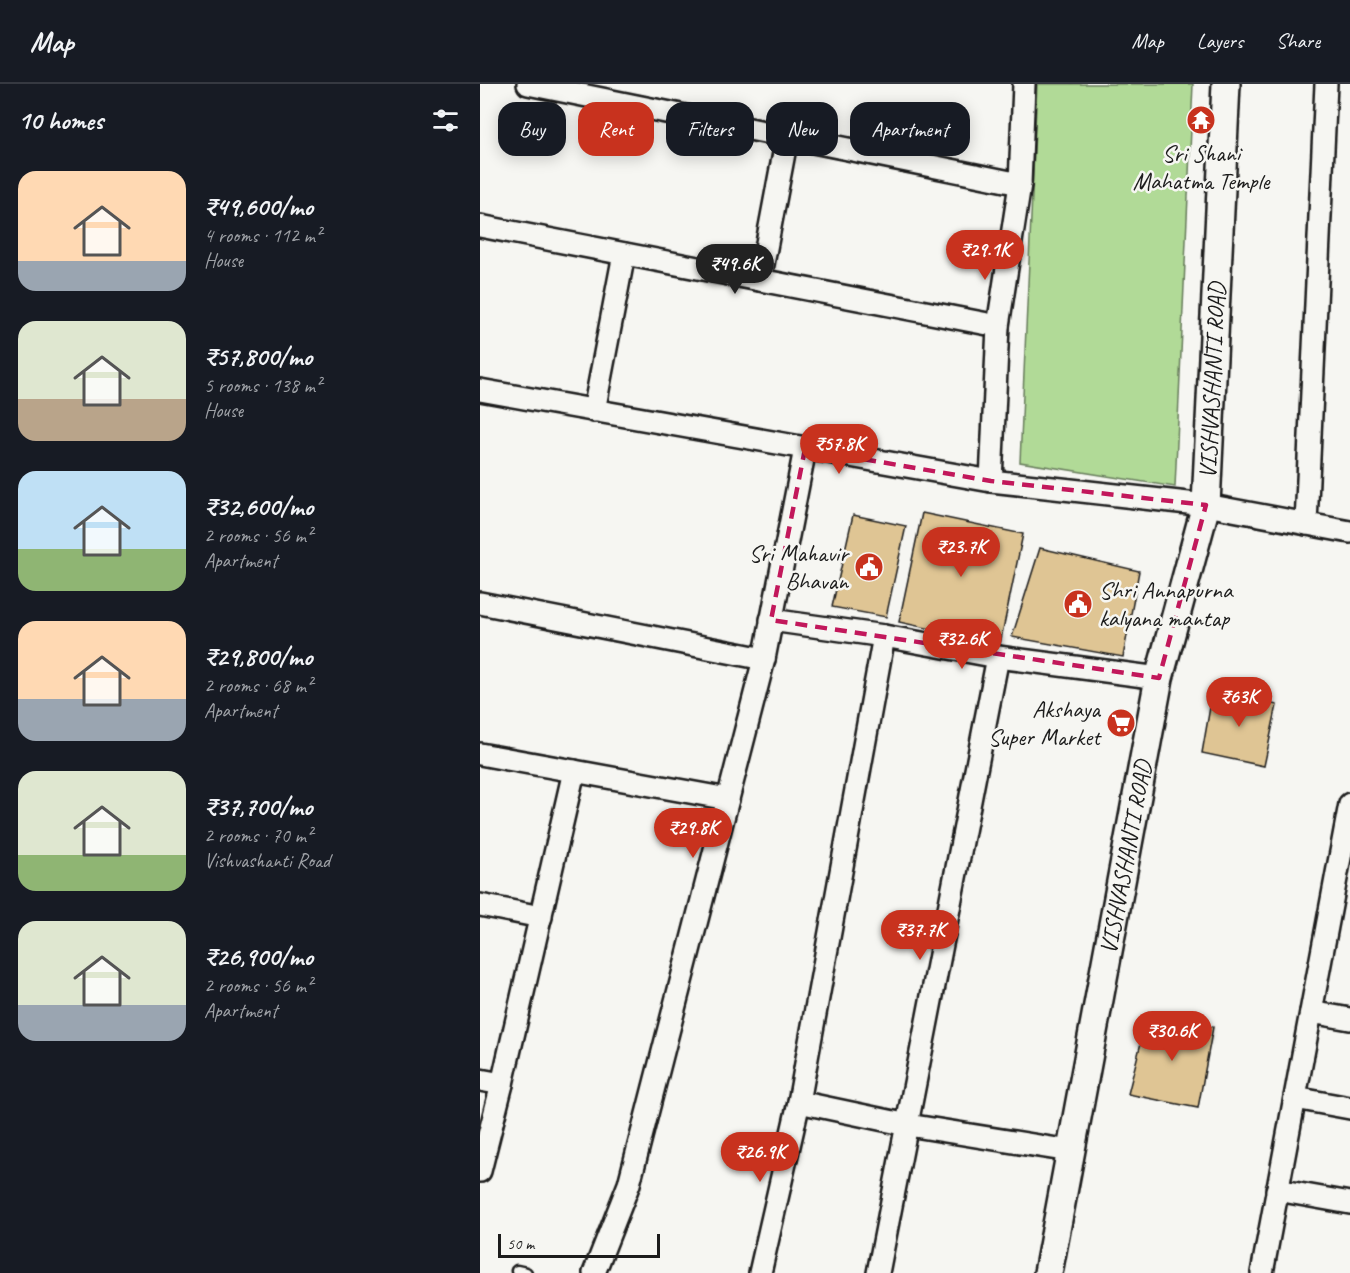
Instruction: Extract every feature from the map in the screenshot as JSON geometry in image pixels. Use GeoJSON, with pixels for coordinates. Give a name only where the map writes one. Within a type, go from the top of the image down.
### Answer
{"type":"FeatureCollection","features":[{"type":"Feature","properties":{"kind":"street"},"geometry":{"type":"LineString","coordinates":[[528,84],[766,132]]}},
{"type":"Feature","properties":{"kind":"street"},"geometry":{"type":"LineString","coordinates":[[991,481],[998,326],[1020,184],[1024,84]]}},
{"type":"Feature","properties":{"kind":"street","name":"VISHVASHANTI ROAD"},"geometry":{"type":"LineString","coordinates":[[1048,1273],[1159,678],[1206,505],[1226,84]]}},
{"type":"Feature","properties":{"kind":"street"},"geometry":{"type":"LineString","coordinates":[[1306,524],[1326,84]]}},
{"type":"Feature","properties":{"kind":"street"},"geometry":{"type":"LineString","coordinates":[[838,147],[1020,184]]}},
{"type":"Feature","properties":{"kind":"street"},"geometry":{"type":"LineString","coordinates":[[760,280],[783,156]]}},
{"type":"Feature","properties":{"kind":"street"},"geometry":{"type":"LineString","coordinates":[[480,226],[998,326]]}},
{"type":"Feature","properties":{"kind":"street"},"geometry":{"type":"LineString","coordinates":[[594,411],[624,254]]}},
{"type":"Feature","properties":{"kind":"street"},"geometry":{"type":"LineString","coordinates":[[480,390],[991,481],[1206,505],[1350,532]]}},
{"type":"Feature","properties":{"kind":"street"},"geometry":{"type":"LineString","coordinates":[[594,1273],[629,1184],[764,659],[806,449]]}},
{"type":"Feature","properties":{"kind":"street"},"geometry":{"type":"LineString","coordinates":[[480,603],[764,659]]}},
{"type":"Feature","properties":{"kind":"street"},"geometry":{"type":"LineString","coordinates":[[771,620],[884,636],[998,657],[1159,678]]}},
{"type":"Feature","properties":{"kind":"street"},"geometry":{"type":"LineString","coordinates":[[760,1273],[799,1102],[884,636]]}},
{"type":"Feature","properties":{"kind":"street"},"geometry":{"type":"LineString","coordinates":[[878,1273],[998,657]]}},
{"type":"Feature","properties":{"kind":"street"},"geometry":{"type":"LineString","coordinates":[[480,754],[728,799]]}},
{"type":"Feature","properties":{"kind":"street"},"geometry":{"type":"LineString","coordinates":[[480,1171],[574,771]]}},
{"type":"Feature","properties":{"kind":"street"},"geometry":{"type":"LineString","coordinates":[[1262,1273],[1311,1012],[1343,876],[1350,804]]}},
{"type":"Feature","properties":{"kind":"street"},"geometry":{"type":"LineString","coordinates":[[480,905],[541,916]]}},
{"type":"Feature","properties":{"kind":"street"},"geometry":{"type":"LineString","coordinates":[[1311,1012],[1350,1019]]}},
{"type":"Feature","properties":{"kind":"street"},"geometry":{"type":"LineString","coordinates":[[480,1080],[502,1084]]}},
{"type":"Feature","properties":{"kind":"street"},"geometry":{"type":"LineString","coordinates":[[1295,1098],[1350,1108]]}},
{"type":"Feature","properties":{"kind":"street"},"geometry":{"type":"LineString","coordinates":[[799,1102],[908,1125],[1070,1151]]}},
{"type":"Feature","properties":{"kind":"street"},"geometry":{"type":"LineString","coordinates":[[1277,1190],[1350,1203]]}},
{"type":"Feature","properties":{"kind":"highlighted area"},"geometry":{"type":"Polygon","coordinates":[[[805,449],[991,481],[1206,505],[1159,678],[771,620],[805,449]]]}},
{"type":"Feature","properties":{"kind":"green space"},"geometry":{"type":"Polygon","coordinates":[[[1037,84],[1193,84],[1175,487],[1020,462],[1037,84]]]}},
{"type":"Feature","properties":{"kind":"building"},"geometry":{"type":"Polygon","coordinates":[[[922,513],[1023,534],[1000,644],[899,622],[922,513]]]}},
{"type":"Feature","properties":{"kind":"building","name":"Sri Mahavir Bhavan"},"geometry":{"type":"Polygon","coordinates":[[[853,515],[906,526],[886,617],[832,607],[853,515]]]}},
{"type":"Feature","properties":{"kind":"building","name":"Shri Annapurna kalyana mantap"},"geometry":{"type":"Polygon","coordinates":[[[1040,548],[1139,571],[1123,657],[1012,637],[1040,548]]]}},
{"type":"Feature","properties":{"kind":"building"},"geometry":{"type":"Polygon","coordinates":[[[1213,690],[1277,705],[1264,766],[1202,753],[1213,690]]]}},
{"type":"Feature","properties":{"kind":"building"},"geometry":{"type":"Polygon","coordinates":[[[1148,1015],[1213,1027],[1198,1108],[1128,1094],[1148,1015]]]}},
{"type":"Feature","properties":{"kind":"place","name":"Sri Shani Mahatma Temple"},"geometry":{"type":"Point","coordinates":[1201,120]}},
{"type":"Feature","properties":{"kind":"place","name":"Sri Mahavir Bhavan"},"geometry":{"type":"Point","coordinates":[869,567]}},
{"type":"Feature","properties":{"kind":"place","name":"Shri Annapurna kalyana mantap"},"geometry":{"type":"Point","coordinates":[1078,604]}},
{"type":"Feature","properties":{"kind":"place","name":"Akshaya Super Market"},"geometry":{"type":"Point","coordinates":[1121,723]}}]}
